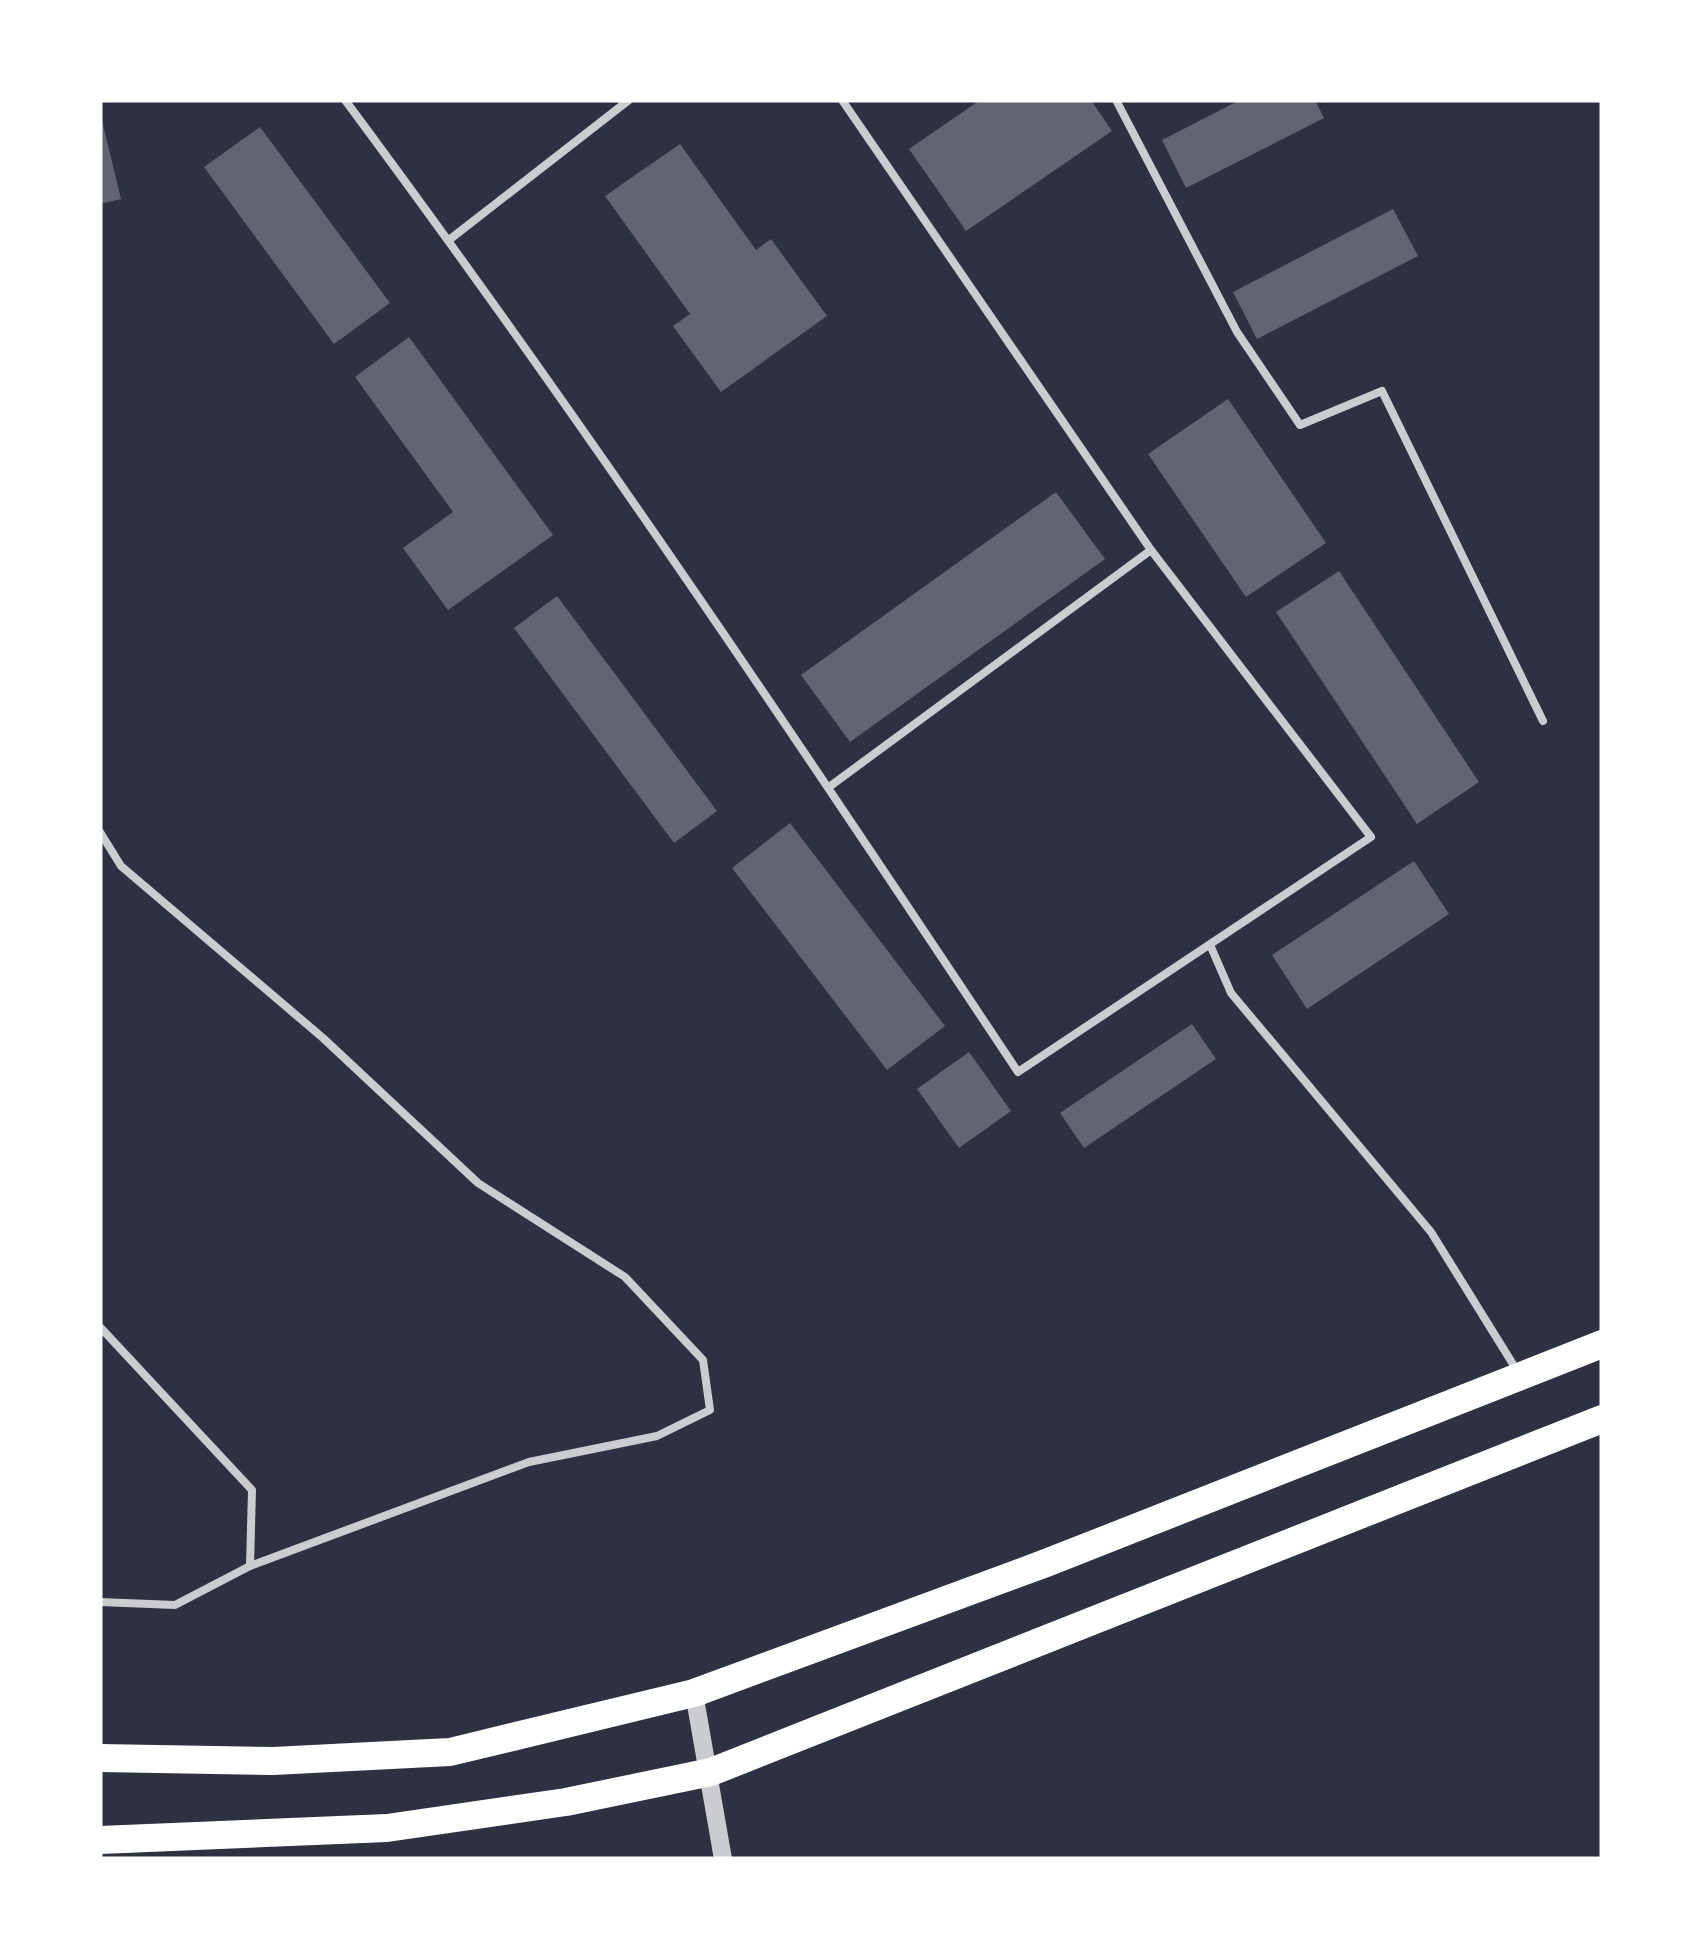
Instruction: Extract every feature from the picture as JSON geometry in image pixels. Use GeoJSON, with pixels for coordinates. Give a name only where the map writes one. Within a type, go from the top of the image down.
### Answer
{"type":"FeatureCollection","features":[{"type":"Feature","properties":{"kind":"highway"},"geometry":{"type":"LineString","coordinates":[[100,1758],[273,1760],[450,1752],[694,1693],[1046,1563],[1602,1344]]}},
{"type":"Feature","properties":{"kind":"highway"},"geometry":{"type":"LineString","coordinates":[[100,1840],[388,1828],[566,1802],[711,1772],[1602,1419]]}},
{"type":"Feature","properties":{"kind":"street"},"geometry":{"type":"LineString","coordinates":[[694,1693],[711,1772],[723,1859]]}},
{"type":"Feature","properties":{"kind":"lane"},"geometry":{"type":"LineString","coordinates":[[345,100],[449,240],[829,787],[1018,1072],[1371,837],[1151,550],[842,100]]}},
{"type":"Feature","properties":{"kind":"lane"},"geometry":{"type":"LineString","coordinates":[[449,240],[629,100]]}},
{"type":"Feature","properties":{"kind":"lane"},"geometry":{"type":"LineString","coordinates":[[1116,100],[1237,332],[1300,426],[1382,391],[1543,721]]}},
{"type":"Feature","properties":{"kind":"lane"},"geometry":{"type":"LineString","coordinates":[[829,787],[1151,550]]}},
{"type":"Feature","properties":{"kind":"lane"},"geometry":{"type":"LineString","coordinates":[[100,832],[121,866],[323,1038],[478,1184],[625,1277],[703,1360],[710,1410],[657,1436],[529,1462],[250,1566],[175,1606],[100,1602]]}},
{"type":"Feature","properties":{"kind":"lane"},"geometry":{"type":"LineString","coordinates":[[1211,947],[1232,993],[1431,1232],[1522,1378]]}},
{"type":"Feature","properties":{"kind":"lane"},"geometry":{"type":"LineString","coordinates":[[100,1327],[252,1490],[250,1566]]}},
{"type":"Feature","properties":{"kind":"building"},"geometry":{"type":"Polygon","coordinates":[[[980,100],[1091,100],[1112,131],[966,231],[909,149],[980,100]]]}},
{"type":"Feature","properties":{"kind":"building"},"geometry":{"type":"Polygon","coordinates":[[[1240,100],[1315,100],[1324,118],[1186,188],[1162,140],[1240,100]]]}},
{"type":"Feature","properties":{"kind":"building"},"geometry":{"type":"Polygon","coordinates":[[[100,112],[121,199],[100,204],[100,112]]]}},
{"type":"Feature","properties":{"kind":"building"},"geometry":{"type":"Polygon","coordinates":[[[260,127],[390,303],[334,344],[204,167],[260,127]]]}},
{"type":"Feature","properties":{"kind":"building"},"geometry":{"type":"Polygon","coordinates":[[[680,144],[756,250],[771,239],[827,316],[721,392],[673,326],[690,314],[605,196],[680,144]]]}},
{"type":"Feature","properties":{"kind":"building"},"geometry":{"type":"Polygon","coordinates":[[[1393,209],[1418,256],[1257,339],[1233,292],[1393,209]]]}},
{"type":"Feature","properties":{"kind":"building"},"geometry":{"type":"Polygon","coordinates":[[[409,337],[553,535],[448,610],[403,548],[453,512],[355,377],[409,337]]]}},
{"type":"Feature","properties":{"kind":"building"},"geometry":{"type":"Polygon","coordinates":[[[1228,399],[1326,543],[1246,597],[1148,454],[1228,399]]]}},
{"type":"Feature","properties":{"kind":"building"},"geometry":{"type":"Polygon","coordinates":[[[1056,492],[1105,559],[850,742],[801,675],[1056,492]]]}},
{"type":"Feature","properties":{"kind":"building"},"geometry":{"type":"Polygon","coordinates":[[[1339,571],[1479,782],[1417,824],[1276,612],[1339,571]]]}},
{"type":"Feature","properties":{"kind":"building"},"geometry":{"type":"Polygon","coordinates":[[[557,596],[717,811],[674,843],[514,628],[557,596]]]}},
{"type":"Feature","properties":{"kind":"building"},"geometry":{"type":"Polygon","coordinates":[[[790,823],[945,1026],[887,1070],[732,868],[790,823]]]}},
{"type":"Feature","properties":{"kind":"building"},"geometry":{"type":"Polygon","coordinates":[[[1414,861],[1449,914],[1307,1009],[1272,955],[1414,861]]]}},
{"type":"Feature","properties":{"kind":"building"},"geometry":{"type":"Polygon","coordinates":[[[1192,1024],[1216,1059],[1084,1148],[1060,1113],[1192,1024]]]}},
{"type":"Feature","properties":{"kind":"building"},"geometry":{"type":"Polygon","coordinates":[[[969,1052],[1011,1111],[959,1148],[917,1089],[969,1052]]]}}]}
